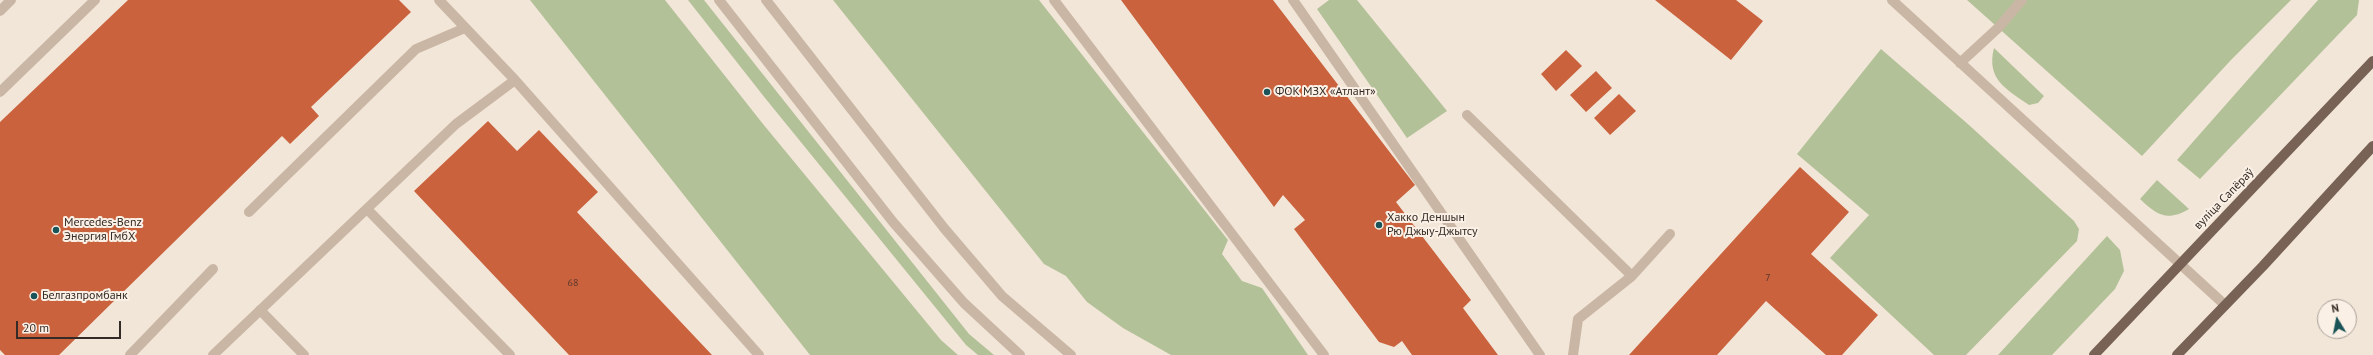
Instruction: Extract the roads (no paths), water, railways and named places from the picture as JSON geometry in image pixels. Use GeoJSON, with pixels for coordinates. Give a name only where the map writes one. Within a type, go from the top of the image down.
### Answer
{"type":"FeatureCollection","features":[{"type":"Feature","properties":{"kind":"main road","name":"вуліца Сапёраў"},"geometry":{"type":"LineString","coordinates":[[2094,355],[2373,60]]}},
{"type":"Feature","properties":{"kind":"main road"},"geometry":{"type":"LineString","coordinates":[[2177,355],[2373,146]]}},
{"type":"Feature","properties":{"kind":"street"},"geometry":{"type":"LineString","coordinates":[[0,11],[11,0]]}},
{"type":"Feature","properties":{"kind":"street"},"geometry":{"type":"LineString","coordinates":[[439,0],[515,80],[759,355]]}},
{"type":"Feature","properties":{"kind":"street"},"geometry":{"type":"LineString","coordinates":[[719,0],[893,222],[964,303],[1020,355]]}},
{"type":"Feature","properties":{"kind":"street"},"geometry":{"type":"LineString","coordinates":[[766,0],[944,228],[1002,296],[1071,355]]}},
{"type":"Feature","properties":{"kind":"street"},"geometry":{"type":"LineString","coordinates":[[1054,0],[1324,355]]}},
{"type":"Feature","properties":{"kind":"street"},"geometry":{"type":"LineString","coordinates":[[1293,0],[1540,355]]}},
{"type":"Feature","properties":{"kind":"street"},"geometry":{"type":"LineString","coordinates":[[1892,0],[2225,305]]}},
{"type":"Feature","properties":{"kind":"street"},"geometry":{"type":"LineString","coordinates":[[1960,63],[1998,28],[2022,0]]}},
{"type":"Feature","properties":{"kind":"street"},"geometry":{"type":"LineString","coordinates":[[0,92],[92,1]]}},
{"type":"Feature","properties":{"kind":"street"},"geometry":{"type":"LineString","coordinates":[[250,212],[416,49],[465,28]]}},
{"type":"Feature","properties":{"kind":"street"},"geometry":{"type":"LineString","coordinates":[[213,355],[456,124],[515,80]]}},
{"type":"Feature","properties":{"kind":"street"},"geometry":{"type":"LineString","coordinates":[[1467,115],[1632,276]]}},
{"type":"Feature","properties":{"kind":"street"},"geometry":{"type":"LineString","coordinates":[[366,209],[510,355]]}},
{"type":"Feature","properties":{"kind":"street"},"geometry":{"type":"LineString","coordinates":[[1572,355],[1578,319],[1632,276],[1670,234]]}},
{"type":"Feature","properties":{"kind":"street"},"geometry":{"type":"LineString","coordinates":[[130,355],[213,269]]}},
{"type":"Feature","properties":{"kind":"street"},"geometry":{"type":"LineString","coordinates":[[260,310],[304,355]]}},
{"type":"Feature","properties":{"kind":"place","name":"ФОК МЗХ «Атлант»"},"geometry":{"type":"Point","coordinates":[1267,92]}},
{"type":"Feature","properties":{"kind":"place","name":"Хакко Деншын Рю Джыу-Джытсу"},"geometry":{"type":"Point","coordinates":[1379,225]}},
{"type":"Feature","properties":{"kind":"place","name":"Mercedes-Benz Энергия ГмбХ"},"geometry":{"type":"Point","coordinates":[56,230]}},
{"type":"Feature","properties":{"kind":"place","name":"Белгазпромбанк"},"geometry":{"type":"Point","coordinates":[34,296]}}]}
